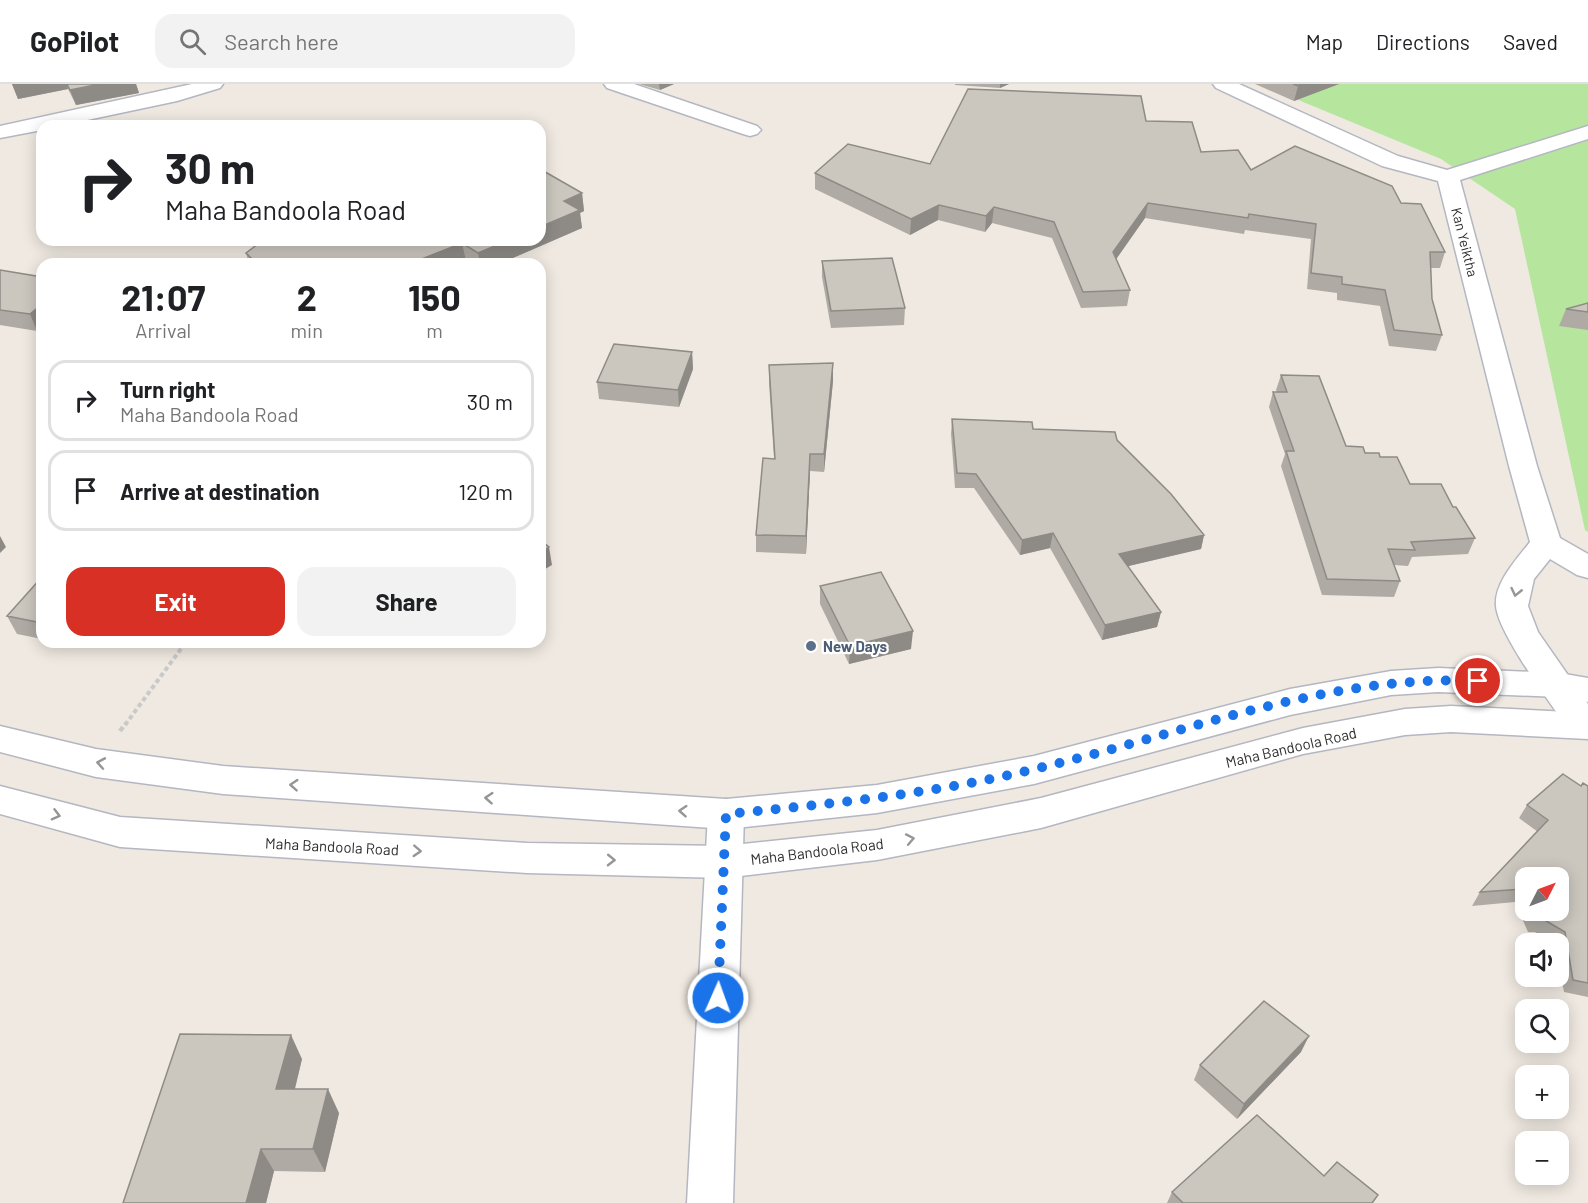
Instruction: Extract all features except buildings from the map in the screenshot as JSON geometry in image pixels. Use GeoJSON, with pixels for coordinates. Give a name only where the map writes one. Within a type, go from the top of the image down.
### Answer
{"type":"FeatureCollection","features":[{"type":"Feature","properties":{"kind":"main road"},"geometry":{"type":"LineString","coordinates":[[57,120],[177,95],[213,84]]}},
{"type":"Feature","properties":{"kind":"main road"},"geometry":{"type":"LineString","coordinates":[[614,84],[750,130]]}},
{"type":"Feature","properties":{"kind":"main road"},"geometry":{"type":"LineString","coordinates":[[1223,84],[1390,161],[1449,177],[1588,132]]}},
{"type":"Feature","properties":{"kind":"main road"},"geometry":{"type":"LineString","coordinates":[[0,132],[36,124]]}},
{"type":"Feature","properties":{"kind":"main road","name":"Kan Yeiktha"},"geometry":{"type":"LineString","coordinates":[[1449,177],[1520,455],[1546,543]]}},
{"type":"Feature","properties":{"kind":"main road"},"geometry":{"type":"LineString","coordinates":[[1586,725],[1574,687],[1523,635],[1512,606],[1519,578],[1546,543],[1588,568]]}},
{"type":"Feature","properties":{"kind":"main road"},"geometry":{"type":"LineString","coordinates":[[0,739],[96,763],[223,780],[726,814],[878,799],[1034,770],[1290,702],[1391,683],[1438,680],[1574,687]]}},
{"type":"Feature","properties":{"kind":"main road","name":"Maha Bandoola Road"},"geometry":{"type":"LineString","coordinates":[[0,800],[120,832],[527,858],[724,862],[877,845],[1041,813],[1303,741],[1404,722],[1451,719],[1586,725]]}},
{"type":"Feature","properties":{"kind":"main road"},"geometry":{"type":"LineString","coordinates":[[710,1203],[726,814]]}},
{"type":"Feature","properties":{"kind":"path"},"geometry":{"type":"LineString","coordinates":[[96,763],[182,648]]}},
{"type":"Feature","properties":{"kind":"green space"},"geometry":{"type":"Polygon","coordinates":[[[1260,84],[1588,84],[1588,532],[1585,530],[1515,209],[1441,159],[1260,84]]]}},
{"type":"Feature","properties":{"kind":"place","name":"New Days"},"geometry":{"type":"Point","coordinates":[811,646]}},
{"type":"Feature","properties":{"kind":"route"},"geometry":{"type":"LineString","coordinates":[[718,998],[726,814],[878,799],[1034,770],[1290,702],[1391,683],[1438,680],[1478,681]]}}]}
